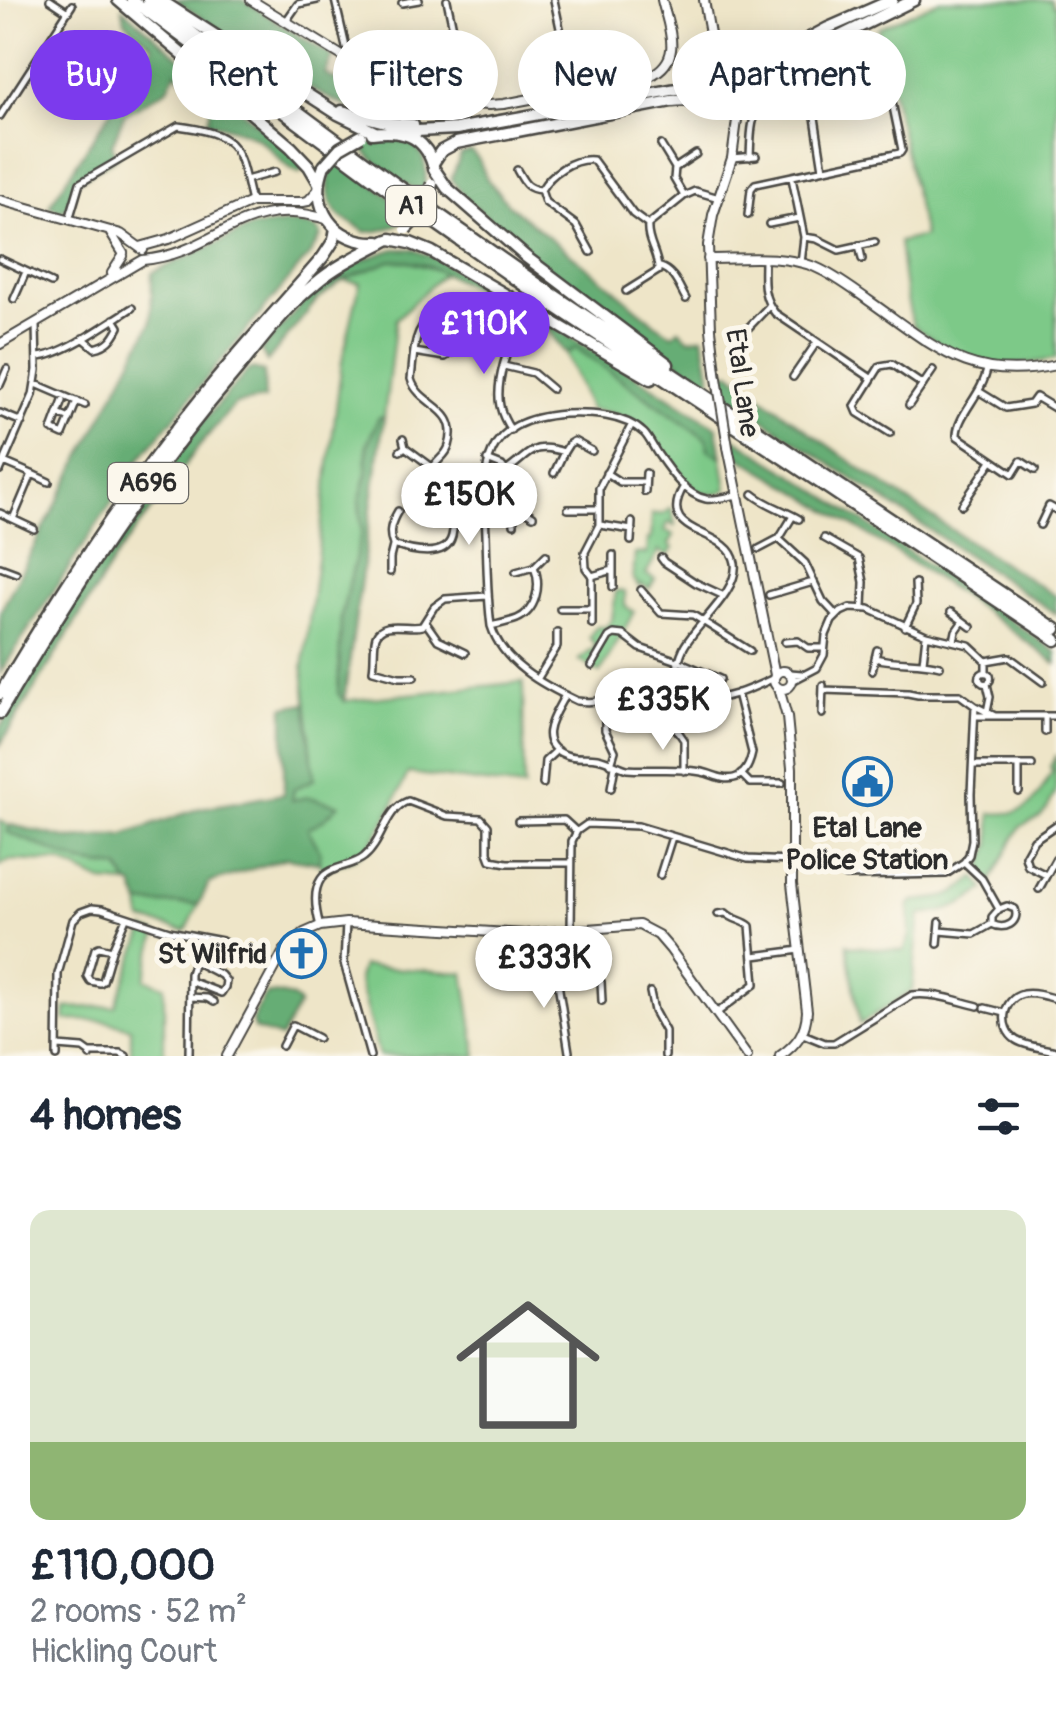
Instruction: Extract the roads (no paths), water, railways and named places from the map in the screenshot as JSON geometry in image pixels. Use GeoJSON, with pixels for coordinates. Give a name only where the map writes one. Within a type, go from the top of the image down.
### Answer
{"type":"FeatureCollection","features":[{"type":"Feature","properties":{"kind":"highway"},"geometry":{"type":"LineString","coordinates":[[118,0],[291,147],[309,166],[319,186]]}},
{"type":"Feature","properties":{"kind":"highway","name":"A1"},"geometry":{"type":"LineString","coordinates":[[132,0],[391,192],[570,317],[700,398]]}},
{"type":"Feature","properties":{"kind":"highway","name":"A1"},"geometry":{"type":"LineString","coordinates":[[148,0],[545,289],[700,398],[1038,622],[1056,642]]}},
{"type":"Feature","properties":{"kind":"highway"},"geometry":{"type":"LineString","coordinates":[[160,0],[358,126],[375,132]]}},
{"type":"Feature","properties":{"kind":"highway"},"geometry":{"type":"LineString","coordinates":[[824,30],[892,0]]}},
{"type":"Feature","properties":{"kind":"highway"},"geometry":{"type":"LineString","coordinates":[[852,30],[914,0]]}},
{"type":"Feature","properties":{"kind":"highway"},"geometry":{"type":"LineString","coordinates":[[398,132],[420,142],[430,155],[432,184],[422,212],[406,229],[389,239],[355,240],[332,224],[321,206],[319,186],[324,166],[340,148],[361,136],[375,132],[446,130],[494,123],[672,89]]}},
{"type":"Feature","properties":{"kind":"highway"},"geometry":{"type":"LineString","coordinates":[[433,166],[440,151],[448,146],[672,101]]}},
{"type":"Feature","properties":{"kind":"highway"},"geometry":{"type":"LineString","coordinates":[[322,103],[388,123],[446,130]]}},
{"type":"Feature","properties":{"kind":"highway","name":"A1"},"geometry":{"type":"LineString","coordinates":[[460,200],[443,174],[442,165],[449,152],[471,140]]}},
{"type":"Feature","properties":{"kind":"highway","name":"A1"},"geometry":{"type":"LineString","coordinates":[[433,166],[441,182],[460,200],[526,257],[662,360],[700,398]]}},
{"type":"Feature","properties":{"kind":"highway","name":"A696"},"geometry":{"type":"LineString","coordinates":[[0,694],[72,576],[141,476],[202,396],[323,257],[334,240],[332,224]]}},
{"type":"Feature","properties":{"kind":"highway","name":"A1"},"geometry":{"type":"LineString","coordinates":[[389,239],[410,242],[432,252],[662,386],[700,398]]}},
{"type":"Feature","properties":{"kind":"highway","name":"A696"},"geometry":{"type":"LineString","coordinates":[[0,713],[103,546],[223,386],[312,286],[344,262],[389,239]]}},
{"type":"Feature","properties":{"kind":"highway","name":"A1"},"geometry":{"type":"LineString","coordinates":[[1038,622],[1056,627]]}},
{"type":"Feature","properties":{"kind":"street"},"geometry":{"type":"LineString","coordinates":[[50,0],[68,12]]}},
{"type":"Feature","properties":{"kind":"street"},"geometry":{"type":"LineString","coordinates":[[252,0],[333,50]]}},
{"type":"Feature","properties":{"kind":"street"},"geometry":{"type":"LineString","coordinates":[[286,21],[298,4],[317,0]]}},
{"type":"Feature","properties":{"kind":"street"},"geometry":{"type":"LineString","coordinates":[[334,0],[342,30]]}},
{"type":"Feature","properties":{"kind":"street"},"geometry":{"type":"LineString","coordinates":[[406,5],[419,0]]}},
{"type":"Feature","properties":{"kind":"street"},"geometry":{"type":"LineString","coordinates":[[447,0],[453,30]]}},
{"type":"Feature","properties":{"kind":"street"},"geometry":{"type":"LineString","coordinates":[[554,0],[560,30]]}},
{"type":"Feature","properties":{"kind":"street"},"geometry":{"type":"LineString","coordinates":[[652,75],[668,64],[672,53],[662,0]]}},
{"type":"Feature","properties":{"kind":"street"},"geometry":{"type":"LineString","coordinates":[[704,0],[709,30]]}},
{"type":"Feature","properties":{"kind":"street"},"geometry":{"type":"LineString","coordinates":[[0,116],[72,5]]}},
{"type":"Feature","properties":{"kind":"street"},"geometry":{"type":"LineString","coordinates":[[728,120],[735,135]]}},
{"type":"Feature","properties":{"kind":"street","name":"Etal Lane"},"geometry":{"type":"LineString","coordinates":[[737,120],[732,158],[710,228],[711,329],[737,495],[768,638],[782,680],[787,717],[793,786],[791,861],[807,1011],[802,1034]]}},
{"type":"Feature","properties":{"kind":"street"},"geometry":{"type":"LineString","coordinates":[[732,158],[754,157],[752,120]]}},
{"type":"Feature","properties":{"kind":"street"},"geometry":{"type":"LineString","coordinates":[[815,120],[823,170]]}},
{"type":"Feature","properties":{"kind":"street"},"geometry":{"type":"LineString","coordinates":[[748,215],[755,184],[900,153],[895,120]]}},
{"type":"Feature","properties":{"kind":"street"},"geometry":{"type":"LineString","coordinates":[[69,220],[80,183],[178,126],[229,140],[238,150],[251,202]]}},
{"type":"Feature","properties":{"kind":"street"},"geometry":{"type":"LineString","coordinates":[[661,145],[684,196]]}},
{"type":"Feature","properties":{"kind":"street"},"geometry":{"type":"LineString","coordinates":[[674,168],[696,154]]}},
{"type":"Feature","properties":{"kind":"street"},"geometry":{"type":"LineString","coordinates":[[541,190],[552,175],[564,168],[580,160],[593,160],[633,214],[648,225]]}},
{"type":"Feature","properties":{"kind":"street"},"geometry":{"type":"LineString","coordinates":[[517,170],[526,186],[541,190]]}},
{"type":"Feature","properties":{"kind":"street"},"geometry":{"type":"LineString","coordinates":[[246,180],[274,172]]}},
{"type":"Feature","properties":{"kind":"street"},"geometry":{"type":"LineString","coordinates":[[792,178],[804,237],[800,262]]}},
{"type":"Feature","properties":{"kind":"street"},"geometry":{"type":"LineString","coordinates":[[101,283],[115,270],[127,246],[168,239],[251,202],[302,202],[319,186]]}},
{"type":"Feature","properties":{"kind":"street"},"geometry":{"type":"LineString","coordinates":[[541,190],[545,202],[576,225],[592,252]]}},
{"type":"Feature","properties":{"kind":"street"},"geometry":{"type":"LineString","coordinates":[[626,291],[658,272],[648,225],[695,191],[718,198]]}},
{"type":"Feature","properties":{"kind":"street"},"geometry":{"type":"LineString","coordinates":[[0,200],[120,234],[139,246],[143,260]]}},
{"type":"Feature","properties":{"kind":"street"},"geometry":{"type":"LineString","coordinates":[[0,344],[143,260],[292,212],[332,224]]}},
{"type":"Feature","properties":{"kind":"street"},"geometry":{"type":"LineString","coordinates":[[769,224],[800,218]]}},
{"type":"Feature","properties":{"kind":"street"},"geometry":{"type":"LineString","coordinates":[[110,232],[124,260],[132,266]]}},
{"type":"Feature","properties":{"kind":"street"},"geometry":{"type":"LineString","coordinates":[[804,237],[839,250],[875,242]]}},
{"type":"Feature","properties":{"kind":"street"},"geometry":{"type":"LineString","coordinates":[[859,246],[862,259]]}},
{"type":"Feature","properties":{"kind":"street"},"geometry":{"type":"LineString","coordinates":[[708,259],[800,262],[838,279],[952,357],[987,370],[1015,371],[1056,365]]}},
{"type":"Feature","properties":{"kind":"street"},"geometry":{"type":"LineString","coordinates":[[764,259],[764,293],[769,306],[782,319],[871,378]]}},
{"type":"Feature","properties":{"kind":"street"},"geometry":{"type":"LineString","coordinates":[[1,261],[51,282]]}},
{"type":"Feature","properties":{"kind":"street"},"geometry":{"type":"LineString","coordinates":[[659,267],[667,269],[686,298]]}},
{"type":"Feature","properties":{"kind":"street"},"geometry":{"type":"LineString","coordinates":[[14,299],[26,272]]}},
{"type":"Feature","properties":{"kind":"street"},"geometry":{"type":"LineString","coordinates":[[748,328],[769,306]]}},
{"type":"Feature","properties":{"kind":"street"},"geometry":{"type":"LineString","coordinates":[[427,490],[432,467],[448,452],[450,432],[448,417],[412,386],[419,328],[440,308],[450,307],[470,315]]}},
{"type":"Feature","properties":{"kind":"street"},"geometry":{"type":"LineString","coordinates":[[38,357],[83,338],[132,308]]}},
{"type":"Feature","properties":{"kind":"street"},"geometry":{"type":"LineString","coordinates":[[457,322],[462,312]]}},
{"type":"Feature","properties":{"kind":"street"},"geometry":{"type":"LineString","coordinates":[[83,338],[95,348],[102,346],[113,339],[119,328],[114,319]]}},
{"type":"Feature","properties":{"kind":"street"},"geometry":{"type":"LineString","coordinates":[[0,471],[36,384],[36,322]]}},
{"type":"Feature","properties":{"kind":"street"},"geometry":{"type":"LineString","coordinates":[[511,430],[499,394],[512,338],[520,324]]}},
{"type":"Feature","properties":{"kind":"street"},"geometry":{"type":"LineString","coordinates":[[512,338],[520,342]]}},
{"type":"Feature","properties":{"kind":"street"},"geometry":{"type":"LineString","coordinates":[[793,377],[817,342]]}},
{"type":"Feature","properties":{"kind":"street"},"geometry":{"type":"LineString","coordinates":[[414,352],[444,356],[458,348]]}},
{"type":"Feature","properties":{"kind":"street"},"geometry":{"type":"LineString","coordinates":[[450,353],[456,362]]}},
{"type":"Feature","properties":{"kind":"street"},"geometry":{"type":"LineString","coordinates":[[890,433],[856,410],[856,402],[871,378],[887,363],[923,385]]}},
{"type":"Feature","properties":{"kind":"street"},"geometry":{"type":"LineString","coordinates":[[504,366],[532,373],[552,389]]}},
{"type":"Feature","properties":{"kind":"street"},"geometry":{"type":"LineString","coordinates":[[0,385],[7,370]]}},
{"type":"Feature","properties":{"kind":"street"},"geometry":{"type":"LineString","coordinates":[[909,405],[933,370]]}},
{"type":"Feature","properties":{"kind":"street"},"geometry":{"type":"LineString","coordinates":[[987,370],[980,392],[956,432],[961,441],[1012,474],[1021,461],[1036,470]]}},
{"type":"Feature","properties":{"kind":"street"},"geometry":{"type":"LineString","coordinates":[[36,384],[86,405]]}},
{"type":"Feature","properties":{"kind":"street"},"geometry":{"type":"LineString","coordinates":[[980,392],[1006,408],[1031,404],[1036,397],[1056,410]]}},
{"type":"Feature","properties":{"kind":"street"},"geometry":{"type":"LineString","coordinates":[[64,402],[52,430],[64,435],[77,401]]}},
{"type":"Feature","properties":{"kind":"street"},"geometry":{"type":"LineString","coordinates":[[0,413],[22,422]]}},
{"type":"Feature","properties":{"kind":"street"},"geometry":{"type":"LineString","coordinates":[[58,414],[70,419]]}},
{"type":"Feature","properties":{"kind":"street"},"geometry":{"type":"LineString","coordinates":[[737,495],[706,499],[688,490],[644,433],[621,420],[599,414],[575,414],[544,418],[511,430],[496,443],[484,478],[491,626],[496,640],[510,660],[578,701],[612,700],[655,690],[707,700],[818,668],[827,632],[836,616],[850,608],[863,608],[926,636],[972,647],[986,661],[990,677],[987,712]]}},
{"type":"Feature","properties":{"kind":"street"},"geometry":{"type":"LineString","coordinates":[[592,624],[592,576],[586,568],[585,552],[599,525],[598,488],[631,426]]}},
{"type":"Feature","properties":{"kind":"street"},"geometry":{"type":"LineString","coordinates":[[554,473],[569,444],[574,442],[592,450]]}},
{"type":"Feature","properties":{"kind":"street"},"geometry":{"type":"LineString","coordinates":[[403,445],[432,467]]}},
{"type":"Feature","properties":{"kind":"street"},"geometry":{"type":"LineString","coordinates":[[506,471],[533,449],[564,452]]}},
{"type":"Feature","properties":{"kind":"street"},"geometry":{"type":"LineString","coordinates":[[487,460],[506,471],[514,524]]}},
{"type":"Feature","properties":{"kind":"street"},"geometry":{"type":"LineString","coordinates":[[962,505],[992,461]]}},
{"type":"Feature","properties":{"kind":"street"},"geometry":{"type":"LineString","coordinates":[[4,462],[50,482]]}},
{"type":"Feature","properties":{"kind":"street"},"geometry":{"type":"LineString","coordinates":[[645,492],[646,473]]}},
{"type":"Feature","properties":{"kind":"street"},"geometry":{"type":"LineString","coordinates":[[13,519],[32,474]]}},
{"type":"Feature","properties":{"kind":"street"},"geometry":{"type":"LineString","coordinates":[[606,474],[620,482],[646,482]]}},
{"type":"Feature","properties":{"kind":"street"},"geometry":{"type":"LineString","coordinates":[[672,692],[678,661],[688,640],[723,596],[736,568],[728,548],[681,521],[676,510],[677,497],[684,486]]}},
{"type":"Feature","properties":{"kind":"street"},"geometry":{"type":"LineString","coordinates":[[418,488],[484,494]]}},
{"type":"Feature","properties":{"kind":"street"},"geometry":{"type":"LineString","coordinates":[[394,545],[419,552],[441,550],[448,545],[452,538],[455,494]]}},
{"type":"Feature","properties":{"kind":"street"},"geometry":{"type":"LineString","coordinates":[[752,494],[796,517],[779,539],[759,549]]}},
{"type":"Feature","properties":{"kind":"street"},"geometry":{"type":"LineString","coordinates":[[762,512],[767,503]]}},
{"type":"Feature","properties":{"kind":"street"},"geometry":{"type":"LineString","coordinates":[[1040,525],[1053,508]]}},
{"type":"Feature","properties":{"kind":"street"},"geometry":{"type":"LineString","coordinates":[[568,509],[599,509]]}},
{"type":"Feature","properties":{"kind":"street"},"geometry":{"type":"LineString","coordinates":[[514,510],[524,510],[533,516]]}},
{"type":"Feature","properties":{"kind":"street"},"geometry":{"type":"LineString","coordinates":[[389,574],[394,545],[390,532],[398,511]]}},
{"type":"Feature","properties":{"kind":"street"},"geometry":{"type":"LineString","coordinates":[[0,513],[34,528]]}},
{"type":"Feature","properties":{"kind":"street"},"geometry":{"type":"LineString","coordinates":[[631,541],[632,522]]}},
{"type":"Feature","properties":{"kind":"street"},"geometry":{"type":"LineString","coordinates":[[599,525],[632,530]]}},
{"type":"Feature","properties":{"kind":"street"},"geometry":{"type":"LineString","coordinates":[[824,538],[859,558],[864,582],[863,608]]}},
{"type":"Feature","properties":{"kind":"street"},"geometry":{"type":"LineString","coordinates":[[779,539],[805,563],[823,601],[836,616]]}},
{"type":"Feature","properties":{"kind":"street"},"geometry":{"type":"LineString","coordinates":[[830,554],[834,545]]}},
{"type":"Feature","properties":{"kind":"street"},"geometry":{"type":"LineString","coordinates":[[516,572],[534,567],[546,554]]}},
{"type":"Feature","properties":{"kind":"street"},"geometry":{"type":"LineString","coordinates":[[612,555],[612,587]]}},
{"type":"Feature","properties":{"kind":"street"},"geometry":{"type":"LineString","coordinates":[[661,558],[696,583],[723,596]]}},
{"type":"Feature","properties":{"kind":"street"},"geometry":{"type":"LineString","coordinates":[[0,567],[16,573]]}},
{"type":"Feature","properties":{"kind":"street"},"geometry":{"type":"LineString","coordinates":[[491,626],[527,612],[538,590],[534,567]]}},
{"type":"Feature","properties":{"kind":"street"},"geometry":{"type":"LineString","coordinates":[[592,576],[612,570]]}},
{"type":"Feature","properties":{"kind":"street"},"geometry":{"type":"LineString","coordinates":[[768,595],[814,582]]}},
{"type":"Feature","properties":{"kind":"street"},"geometry":{"type":"LineString","coordinates":[[905,627],[916,604],[915,583]]}},
{"type":"Feature","properties":{"kind":"street"},"geometry":{"type":"LineString","coordinates":[[642,590],[660,612],[693,615],[750,651]]}},
{"type":"Feature","properties":{"kind":"street"},"geometry":{"type":"LineString","coordinates":[[406,688],[410,677],[371,674],[376,636],[381,629],[416,628],[426,623],[434,607],[445,599],[489,596]]}},
{"type":"Feature","properties":{"kind":"street"},"geometry":{"type":"LineString","coordinates":[[560,609],[592,610]]}},
{"type":"Feature","properties":{"kind":"street"},"geometry":{"type":"LineString","coordinates":[[951,612],[972,627]]}},
{"type":"Feature","properties":{"kind":"street"},"geometry":{"type":"LineString","coordinates":[[374,619],[381,629]]}},
{"type":"Feature","properties":{"kind":"street"},"geometry":{"type":"LineString","coordinates":[[954,641],[963,621]]}},
{"type":"Feature","properties":{"kind":"street"},"geometry":{"type":"LineString","coordinates":[[426,623],[438,640],[465,654]]}},
{"type":"Feature","properties":{"kind":"street"},"geometry":{"type":"LineString","coordinates":[[538,678],[557,647],[558,632]]}},
{"type":"Feature","properties":{"kind":"street"},"geometry":{"type":"LineString","coordinates":[[592,666],[614,634],[720,679]]}},
{"type":"Feature","properties":{"kind":"street"},"geometry":{"type":"LineString","coordinates":[[922,662],[926,636]]}},
{"type":"Feature","properties":{"kind":"street"},"geometry":{"type":"LineString","coordinates":[[784,642],[798,641],[808,648],[825,648]]}},
{"type":"Feature","properties":{"kind":"street"},"geometry":{"type":"LineString","coordinates":[[449,655],[452,646]]}},
{"type":"Feature","properties":{"kind":"street"},"geometry":{"type":"LineString","coordinates":[[872,672],[876,654],[888,662],[940,666]]}},
{"type":"Feature","properties":{"kind":"street"},"geometry":{"type":"LineString","coordinates":[[986,661],[1009,657],[1043,682]]}},
{"type":"Feature","properties":{"kind":"street"},"geometry":{"type":"LineString","coordinates":[[1024,679],[1030,672]]}},
{"type":"Feature","properties":{"kind":"street"},"geometry":{"type":"LineString","coordinates":[[822,714],[823,688],[960,695],[995,716]]}},
{"type":"Feature","properties":{"kind":"street"},"geometry":{"type":"LineString","coordinates":[[565,695],[548,730],[549,739],[564,754],[601,758],[637,770],[703,772],[717,778],[734,778],[750,762],[752,753],[737,693]]}},
{"type":"Feature","properties":{"kind":"street"},"geometry":{"type":"LineString","coordinates":[[846,876],[946,874],[964,862],[972,849],[975,706]]}},
{"type":"Feature","properties":{"kind":"street"},"geometry":{"type":"LineString","coordinates":[[673,709],[673,724],[684,740],[684,771]]}},
{"type":"Feature","properties":{"kind":"street"},"geometry":{"type":"LineString","coordinates":[[606,711],[605,730],[615,751],[611,788]]}},
{"type":"Feature","properties":{"kind":"street"},"geometry":{"type":"LineString","coordinates":[[975,716],[1056,716]]}},
{"type":"Feature","properties":{"kind":"street"},"geometry":{"type":"LineString","coordinates":[[1045,716],[1045,732]]}},
{"type":"Feature","properties":{"kind":"street"},"geometry":{"type":"LineString","coordinates":[[543,784],[545,761],[557,750]]}},
{"type":"Feature","properties":{"kind":"street"},"geometry":{"type":"LineString","coordinates":[[974,765],[1032,765]]}},
{"type":"Feature","properties":{"kind":"street"},"geometry":{"type":"LineString","coordinates":[[1018,792],[1019,765]]}},
{"type":"Feature","properties":{"kind":"street"},"geometry":{"type":"LineString","coordinates":[[741,774],[750,782],[782,783]]}},
{"type":"Feature","properties":{"kind":"street"},"geometry":{"type":"LineString","coordinates":[[320,926],[315,900],[318,882],[327,872],[363,858],[397,806],[408,801],[447,816],[481,818],[488,826],[491,860],[571,863]]}},
{"type":"Feature","properties":{"kind":"street"},"geometry":{"type":"LineString","coordinates":[[518,821],[564,820],[577,831]]}},
{"type":"Feature","properties":{"kind":"street"},"geometry":{"type":"LineString","coordinates":[[571,930],[572,841],[587,824],[638,826],[748,859],[791,861]]}},
{"type":"Feature","properties":{"kind":"street"},"geometry":{"type":"LineString","coordinates":[[1046,875],[1028,866],[1025,856],[1034,840],[1056,825]]}},
{"type":"Feature","properties":{"kind":"street"},"geometry":{"type":"LineString","coordinates":[[660,875],[672,837]]}},
{"type":"Feature","properties":{"kind":"street"},"geometry":{"type":"LineString","coordinates":[[1040,889],[1056,858]]}},
{"type":"Feature","properties":{"kind":"street"},"geometry":{"type":"LineString","coordinates":[[964,862],[982,879],[1000,908]]}},
{"type":"Feature","properties":{"kind":"street"},"geometry":{"type":"LineString","coordinates":[[1000,908],[1014,908],[1015,920],[1002,928],[992,924],[992,917],[1000,908]]}},
{"type":"Feature","properties":{"kind":"street"},"geometry":{"type":"LineString","coordinates":[[57,1056],[58,974],[73,920],[80,912],[102,909],[168,932],[222,941],[274,970]]}},
{"type":"Feature","properties":{"kind":"street"},"geometry":{"type":"LineString","coordinates":[[716,1013],[753,988],[756,979],[750,926],[726,913],[718,914]]}},
{"type":"Feature","properties":{"kind":"street"},"geometry":{"type":"LineString","coordinates":[[112,950],[96,949],[87,976],[90,980],[103,981],[126,918]]}},
{"type":"Feature","properties":{"kind":"street"},"geometry":{"type":"LineString","coordinates":[[938,944],[940,922]]}},
{"type":"Feature","properties":{"kind":"street"},"geometry":{"type":"LineString","coordinates":[[346,923],[344,963],[370,1056]]}},
{"type":"Feature","properties":{"kind":"street"},"geometry":{"type":"LineString","coordinates":[[227,1056],[284,951],[320,926],[346,923],[524,934],[626,925],[648,928],[670,949],[741,1054]]}},
{"type":"Feature","properties":{"kind":"street"},"geometry":{"type":"LineString","coordinates":[[940,931],[974,934],[992,924]]}},
{"type":"Feature","properties":{"kind":"street"},"geometry":{"type":"LineString","coordinates":[[552,932],[554,966],[569,972],[597,974],[602,1002]]}},
{"type":"Feature","properties":{"kind":"street"},"geometry":{"type":"LineString","coordinates":[[189,1056],[190,981],[201,937]]}},
{"type":"Feature","properties":{"kind":"street"},"geometry":{"type":"LineString","coordinates":[[754,956],[800,950]]}},
{"type":"Feature","properties":{"kind":"street"},"geometry":{"type":"LineString","coordinates":[[190,981],[220,992],[225,987],[221,975],[194,961]]}},
{"type":"Feature","properties":{"kind":"street"},"geometry":{"type":"LineString","coordinates":[[558,968],[569,1052]]}},
{"type":"Feature","properties":{"kind":"street"},"geometry":{"type":"LineString","coordinates":[[650,992],[665,1032],[664,1056]]}},
{"type":"Feature","properties":{"kind":"street"},"geometry":{"type":"LineString","coordinates":[[780,1056],[802,1034],[825,1043],[834,1042],[912,995],[928,994],[1005,1012]]}},
{"type":"Feature","properties":{"kind":"street"},"geometry":{"type":"LineString","coordinates":[[1056,998],[1022,994],[1010,1002],[1005,1012],[1006,1028],[1014,1039],[1056,1052]]}},
{"type":"Feature","properties":{"kind":"street"},"geometry":{"type":"LineString","coordinates":[[190,997],[214,1002]]}},
{"type":"Feature","properties":{"kind":"street"},"geometry":{"type":"LineString","coordinates":[[282,1046],[293,1025],[318,1038]]}},
{"type":"Feature","properties":{"kind":"street"},"geometry":{"type":"LineString","coordinates":[[58,1046],[83,1048],[90,1055],[126,1056]]}},
{"type":"Feature","properties":{"kind":"place","name":"Etal Lane Police Station"},"geometry":{"type":"Point","coordinates":[867,781]}},
{"type":"Feature","properties":{"kind":"place","name":"St Wilfrid"},"geometry":{"type":"Point","coordinates":[302,954]}}]}
